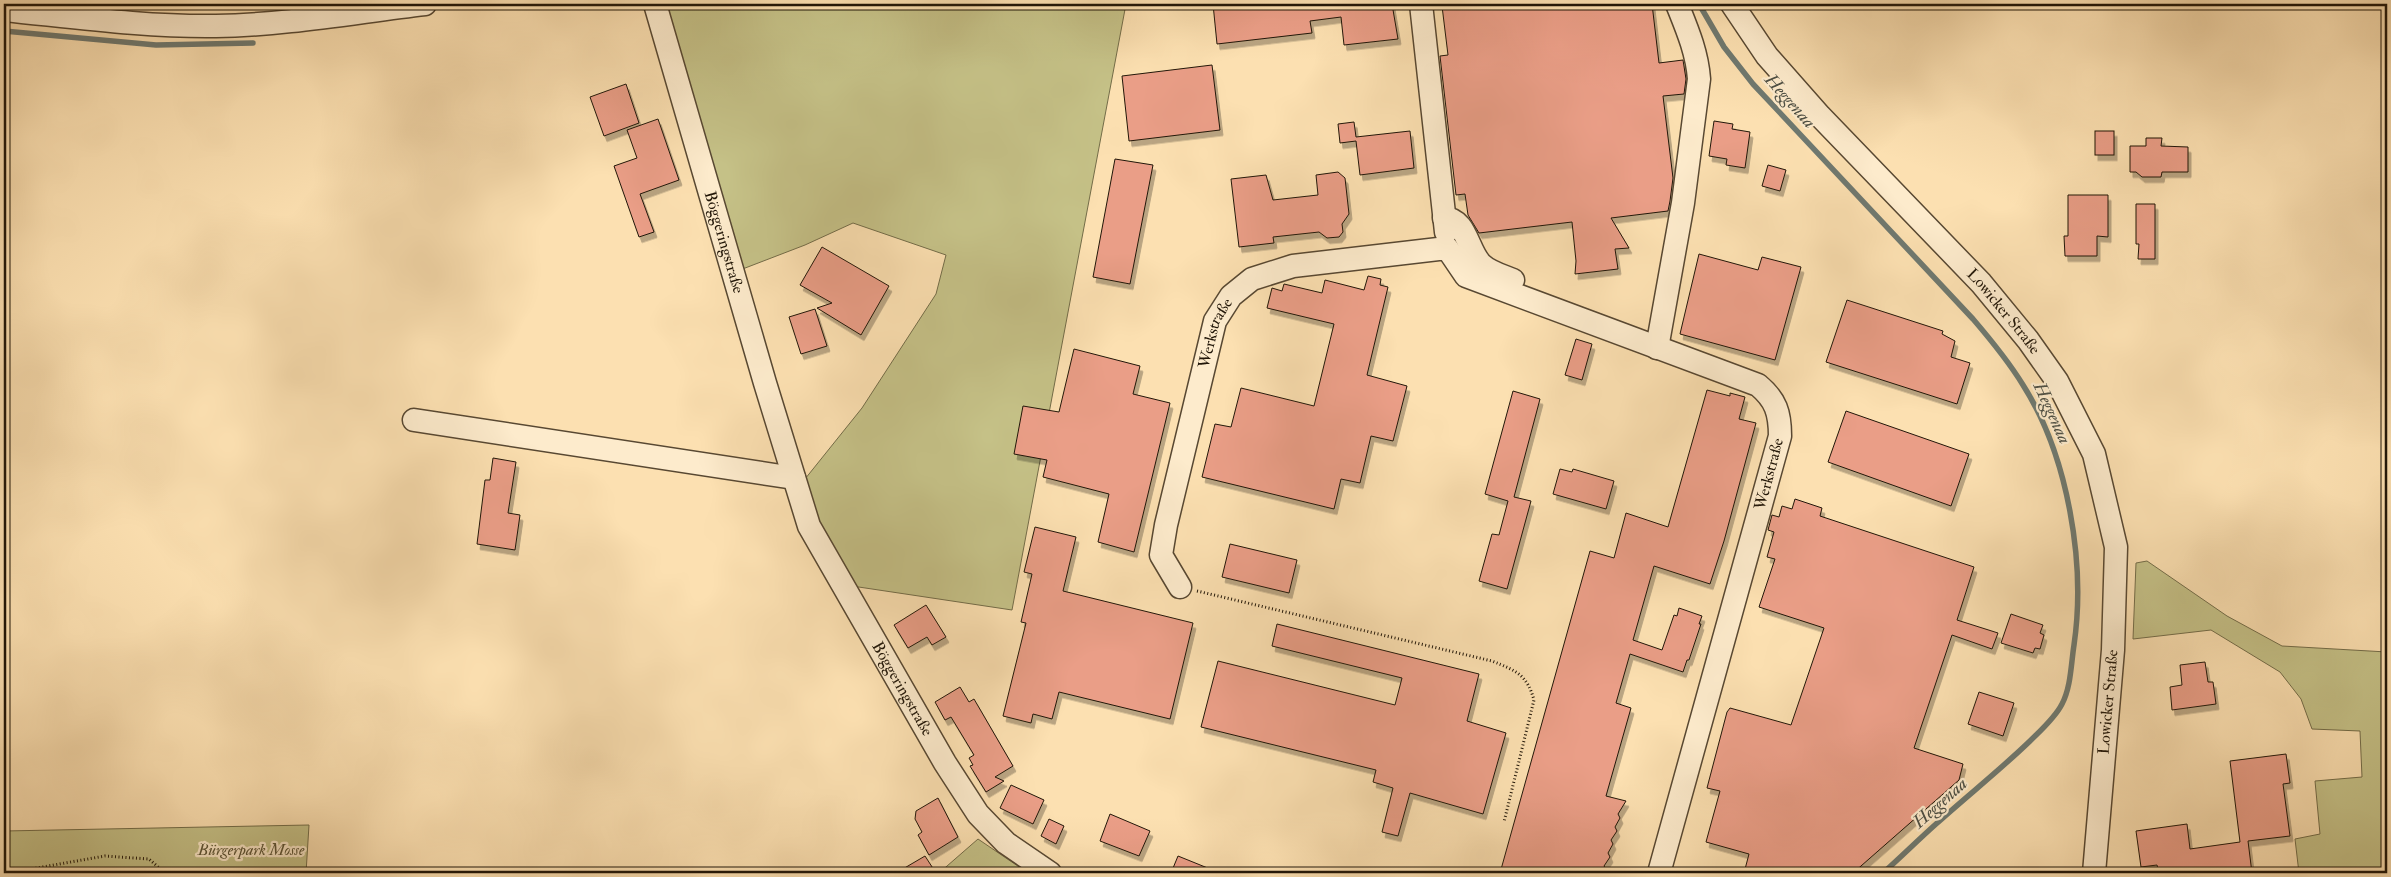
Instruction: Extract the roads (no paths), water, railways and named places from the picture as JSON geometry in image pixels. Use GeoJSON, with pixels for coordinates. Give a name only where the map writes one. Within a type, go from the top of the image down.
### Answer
{"type":"FeatureCollection","features":[{"type":"Feature","properties":{"kind":"street"},"geometry":{"type":"LineString","coordinates":[[4,10],[161,26],[218,26],[278,22],[425,4]]}},
{"type":"Feature","properties":{"kind":"street","name":"Böggeringstraße"},"geometry":{"type":"LineString","coordinates":[[656,4],[794,478],[814,534],[945,763],[978,814],[1006,843],[1050,873]]}},
{"type":"Feature","properties":{"kind":"street","name":"Werkstraße"},"geometry":{"type":"LineString","coordinates":[[1421,4],[1447,248],[1466,276],[1659,341],[1758,385],[1777,405],[1780,420],[1780,436],[1659,873]]}},
{"type":"Feature","properties":{"kind":"street"},"geometry":{"type":"LineString","coordinates":[[1444,218],[1452,218],[1459,223],[1482,266],[1659,341],[1683,204],[1699,79],[1698,62],[1691,38],[1677,4]]}},
{"type":"Feature","properties":{"kind":"street","name":"Lowicker Straße"},"geometry":{"type":"LineString","coordinates":[[1732,4],[1767,56],[1820,116],[1981,283],[2028,340],[2057,381],[2094,454],[2116,548],[2113,650],[2094,873]]}},
{"type":"Feature","properties":{"kind":"street","name":"Werkstraße"},"geometry":{"type":"LineString","coordinates":[[1180,587],[1161,555],[1215,321],[1231,296],[1252,279],[1292,266],[1447,248]]}},
{"type":"Feature","properties":{"kind":"street"},"geometry":{"type":"LineString","coordinates":[[414,420],[794,478]]}},
{"type":"Feature","properties":{"kind":"waterway","name":"Heggenaa"},"geometry":{"type":"LineString","coordinates":[[1699,4],[1724,47],[1753,84],[1973,319],[2006,360],[2039,413],[2052,444],[2070,511],[2075,545],[2077,613],[2070,675],[2062,704],[2030,741],[1883,873]]}},
{"type":"Feature","properties":{"kind":"waterway"},"geometry":{"type":"LineString","coordinates":[[4,31],[156,45],[253,43]]}},
{"type":"Feature","properties":{"kind":"park label","name":"Bürgerpark Mosse"},"geometry":{"type":"Point","coordinates":[251,850]}}]}
